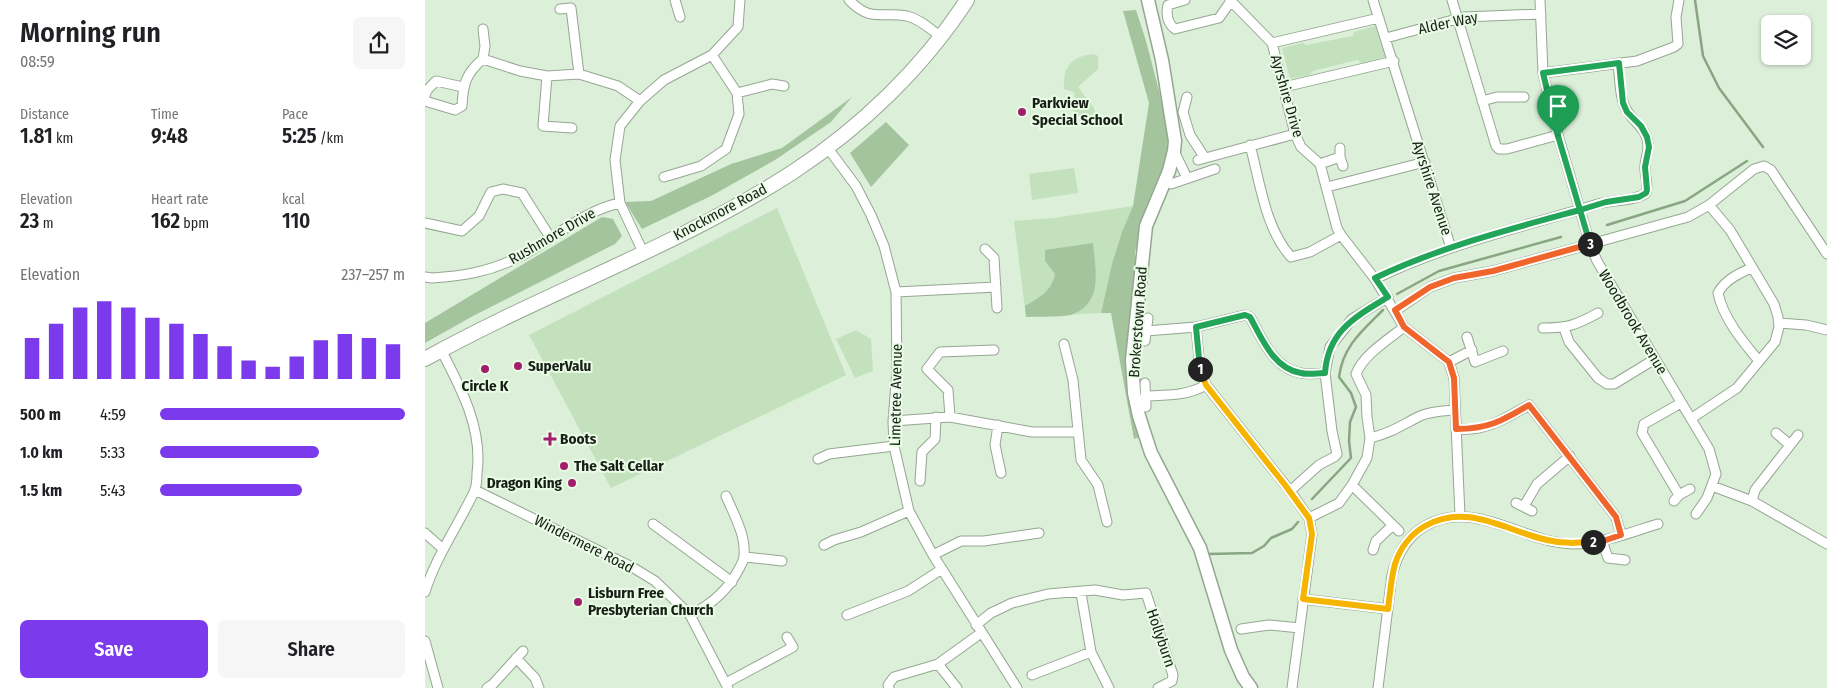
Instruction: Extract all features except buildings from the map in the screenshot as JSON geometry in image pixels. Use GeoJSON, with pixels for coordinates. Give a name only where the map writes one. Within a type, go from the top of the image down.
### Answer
{"type":"FeatureCollection","features":[{"type":"Feature","properties":{"kind":"main road","name":"Knockmore Road"},"geometry":{"type":"LineString","coordinates":[[425,359],[540,300],[731,209],[794,171],[827,147],[890,92],[921,60],[967,0]]}},
{"type":"Feature","properties":{"kind":"street"},"geometry":{"type":"LineString","coordinates":[[675,0],[680,16]]}},
{"type":"Feature","properties":{"kind":"street"},"geometry":{"type":"LineString","coordinates":[[643,252],[620,202],[615,160],[620,126],[640,101],[664,80],[712,55],[738,27],[740,0]]}},
{"type":"Feature","properties":{"kind":"street"},"geometry":{"type":"LineString","coordinates":[[849,0],[866,13],[906,16],[918,20],[940,36]]}},
{"type":"Feature","properties":{"kind":"street","name":"Brokerstown Road"},"geometry":{"type":"LineString","coordinates":[[1148,0],[1162,60],[1175,141],[1169,170],[1146,226],[1132,360],[1134,393],[1151,453],[1200,548],[1231,650],[1243,677],[1251,688]]}},
{"type":"Feature","properties":{"kind":"street"},"geometry":{"type":"LineString","coordinates":[[1185,0],[1169,5],[1166,11],[1170,25],[1175,29],[1219,18],[1230,1]]}},
{"type":"Feature","properties":{"kind":"street","name":"Ayrshire Avenue"},"geometry":{"type":"LineString","coordinates":[[1373,0],[1394,61],[1451,248],[1606,202],[1639,197],[1646,193],[1645,167],[1649,147],[1647,137],[1641,126],[1627,112],[1623,103],[1619,63]]}},
{"type":"Feature","properties":{"kind":"street"},"geometry":{"type":"LineString","coordinates":[[1452,0],[1495,144],[1499,148],[1507,149],[1558,136]]}},
{"type":"Feature","properties":{"kind":"street","name":"Woodbrook Avenue"},"geometry":{"type":"LineString","coordinates":[[1540,0],[1543,73],[1558,136],[1590,244],[1597,261],[1709,449],[1716,474],[1707,498],[1695,514]]}},
{"type":"Feature","properties":{"kind":"street"},"geometry":{"type":"LineString","coordinates":[[1543,73],[1619,63],[1667,51],[1678,44],[1676,17],[1679,0]]}},
{"type":"Feature","properties":{"kind":"street","name":"Ayrshire Drive"},"geometry":{"type":"LineString","coordinates":[[1230,1],[1272,43],[1295,134],[1301,147],[1320,164]]}},
{"type":"Feature","properties":{"kind":"street"},"geometry":{"type":"LineString","coordinates":[[560,9],[571,8],[579,74]]}},
{"type":"Feature","properties":{"kind":"street","name":"Alder Way"},"geometry":{"type":"LineString","coordinates":[[1386,38],[1469,17],[1541,14]]}},
{"type":"Feature","properties":{"kind":"street"},"geometry":{"type":"LineString","coordinates":[[1272,43],[1379,18]]}},
{"type":"Feature","properties":{"kind":"street"},"geometry":{"type":"LineString","coordinates":[[425,100],[455,110],[462,106],[463,88],[471,69],[483,60],[485,46],[483,29]]}},
{"type":"Feature","properties":{"kind":"street"},"geometry":{"type":"LineString","coordinates":[[664,177],[701,166],[726,149],[739,114],[737,93],[712,55]]}},
{"type":"Feature","properties":{"kind":"street"},"geometry":{"type":"LineString","coordinates":[[483,60],[520,71],[547,76],[579,74],[618,86],[640,101]]}},
{"type":"Feature","properties":{"kind":"street"},"geometry":{"type":"LineString","coordinates":[[1284,87],[1394,61]]}},
{"type":"Feature","properties":{"kind":"street"},"geometry":{"type":"LineString","coordinates":[[547,76],[543,126],[572,128]]}},
{"type":"Feature","properties":{"kind":"street"},"geometry":{"type":"LineString","coordinates":[[425,96],[427,90],[436,82],[463,88]]}},
{"type":"Feature","properties":{"kind":"street"},"geometry":{"type":"LineString","coordinates":[[737,93],[772,84],[784,86]]}},
{"type":"Feature","properties":{"kind":"street"},"geometry":{"type":"LineString","coordinates":[[1187,97],[1183,112],[1190,136],[1202,159],[1295,134]]}},
{"type":"Feature","properties":{"kind":"street"},"geometry":{"type":"LineString","coordinates":[[1482,101],[1497,97],[1524,97]]}},
{"type":"Feature","properties":{"kind":"street"},"geometry":{"type":"LineString","coordinates":[[1250,145],[1273,229],[1291,257],[1310,252],[1341,235]]}},
{"type":"Feature","properties":{"kind":"street","name":"Limetree Avenue"},"geometry":{"type":"LineString","coordinates":[[827,147],[856,186],[871,215],[883,246],[896,292],[897,370],[893,446],[909,511],[941,569],[1017,688]]}},
{"type":"Feature","properties":{"kind":"street"},"geometry":{"type":"LineString","coordinates":[[1174,151],[1187,178]]}},
{"type":"Feature","properties":{"kind":"street"},"geometry":{"type":"LineString","coordinates":[[1343,166],[1340,152],[1320,164],[1337,228],[1388,297],[1404,327],[1449,362],[1454,378],[1460,516]]}},
{"type":"Feature","properties":{"kind":"street"},"geometry":{"type":"LineString","coordinates":[[1327,187],[1425,162]]}},
{"type":"Feature","properties":{"kind":"street"},"geometry":{"type":"LineString","coordinates":[[1395,310],[1430,287],[1454,278],[1493,271],[1688,217],[1709,205],[1754,168],[1764,166],[1771,170],[1827,254]]}},
{"type":"Feature","properties":{"kind":"street"},"geometry":{"type":"LineString","coordinates":[[1171,184],[1215,169]]}},
{"type":"Feature","properties":{"kind":"street"},"geometry":{"type":"LineString","coordinates":[[425,223],[462,231],[479,216],[491,192],[503,189],[521,193],[550,237]]}},
{"type":"Feature","properties":{"kind":"street","name":"Rushmore Drive"},"geometry":{"type":"LineString","coordinates":[[425,277],[464,276],[479,273],[515,259],[603,206],[620,202]]}},
{"type":"Feature","properties":{"kind":"street"},"geometry":{"type":"LineString","coordinates":[[1692,418],[1737,388],[1775,342],[1779,327],[1774,304],[1730,230],[1709,205]]}},
{"type":"Feature","properties":{"kind":"street"},"geometry":{"type":"LineString","coordinates":[[1375,278],[1419,258],[1451,248]]}},
{"type":"Feature","properties":{"kind":"street"},"geometry":{"type":"LineString","coordinates":[[985,249],[994,258],[997,308]]}},
{"type":"Feature","properties":{"kind":"street"},"geometry":{"type":"LineString","coordinates":[[1751,268],[1722,285],[1717,293],[1720,305],[1729,320],[1747,348],[1759,361]]}},
{"type":"Feature","properties":{"kind":"street"},"geometry":{"type":"LineString","coordinates":[[896,292],[996,287]]}},
{"type":"Feature","properties":{"kind":"street"},"geometry":{"type":"LineString","coordinates":[[1290,491],[1319,465],[1337,454],[1332,432],[1325,373],[1330,346],[1352,319],[1388,297]]}},
{"type":"Feature","properties":{"kind":"street"},"geometry":{"type":"LineString","coordinates":[[1543,328],[1564,328],[1583,321],[1598,312]]}},
{"type":"Feature","properties":{"kind":"street"},"geometry":{"type":"LineString","coordinates":[[1147,331],[1196,327],[1245,315],[1250,317],[1277,361],[1301,374],[1325,373]]}},
{"type":"Feature","properties":{"kind":"street"},"geometry":{"type":"LineString","coordinates":[[1145,340],[1148,318]]}},
{"type":"Feature","properties":{"kind":"street"},"geometry":{"type":"LineString","coordinates":[[1779,322],[1827,330]]}},
{"type":"Feature","properties":{"kind":"street"},"geometry":{"type":"LineString","coordinates":[[1196,327],[1200,369],[1206,385],[1290,491],[1309,518],[1312,534],[1292,688]]}},
{"type":"Feature","properties":{"kind":"street"},"geometry":{"type":"LineString","coordinates":[[1309,518],[1339,503],[1352,485],[1367,458],[1370,438],[1366,395],[1356,374],[1358,367],[1381,344],[1404,327]]}},
{"type":"Feature","properties":{"kind":"street"},"geometry":{"type":"LineString","coordinates":[[1564,328],[1569,342],[1598,378],[1607,384],[1614,384],[1655,359]]}},
{"type":"Feature","properties":{"kind":"street"},"geometry":{"type":"LineString","coordinates":[[1467,337],[1475,362],[1503,351]]}},
{"type":"Feature","properties":{"kind":"street"},"geometry":{"type":"LineString","coordinates":[[1064,344],[1073,380],[1081,460],[1098,485],[1107,522]]}},
{"type":"Feature","properties":{"kind":"street"},"geometry":{"type":"LineString","coordinates":[[425,592],[443,548],[475,490],[479,459],[477,432],[459,384],[441,350]]}},
{"type":"Feature","properties":{"kind":"street"},"geometry":{"type":"LineString","coordinates":[[949,417],[948,390],[927,369],[940,352],[995,350]]}},
{"type":"Feature","properties":{"kind":"street"},"geometry":{"type":"LineString","coordinates":[[1449,362],[1472,350]]}},
{"type":"Feature","properties":{"kind":"street"},"geometry":{"type":"LineString","coordinates":[[1145,383],[1146,407]]}},
{"type":"Feature","properties":{"kind":"street"},"geometry":{"type":"LineString","coordinates":[[1145,396],[1179,394],[1195,391],[1206,385]]}},
{"type":"Feature","properties":{"kind":"street"},"geometry":{"type":"LineString","coordinates":[[1681,402],[1644,424],[1642,433],[1677,498],[1690,489]]}},
{"type":"Feature","properties":{"kind":"street"},"geometry":{"type":"LineString","coordinates":[[1456,429],[1478,429],[1488,426],[1529,405],[1616,517],[1621,535]]}},
{"type":"Feature","properties":{"kind":"street"},"geometry":{"type":"LineString","coordinates":[[1370,438],[1385,435],[1421,415],[1431,412],[1455,410]]}},
{"type":"Feature","properties":{"kind":"street"},"geometry":{"type":"LineString","coordinates":[[920,481],[922,452],[935,439],[936,417]]}},
{"type":"Feature","properties":{"kind":"street"},"geometry":{"type":"LineString","coordinates":[[893,421],[949,417],[1032,432],[1077,432]]}},
{"type":"Feature","properties":{"kind":"street"},"geometry":{"type":"LineString","coordinates":[[998,425],[995,445],[1001,473]]}},
{"type":"Feature","properties":{"kind":"street"},"geometry":{"type":"LineString","coordinates":[[1776,433],[1790,444]]}},
{"type":"Feature","properties":{"kind":"street"},"geometry":{"type":"LineString","coordinates":[[1752,501],[1755,490],[1798,435]]}},
{"type":"Feature","properties":{"kind":"street"},"geometry":{"type":"LineString","coordinates":[[818,459],[829,454],[893,446]]}},
{"type":"Feature","properties":{"kind":"street"},"geometry":{"type":"LineString","coordinates":[[1532,510],[1520,504],[1537,484],[1570,456]]}},
{"type":"Feature","properties":{"kind":"street"},"geometry":{"type":"LineString","coordinates":[[1352,485],[1396,528],[1376,541],[1373,550]]}},
{"type":"Feature","properties":{"kind":"street"},"geometry":{"type":"LineString","coordinates":[[1712,486],[1752,501],[1827,544]]}},
{"type":"Feature","properties":{"kind":"street","name":"Windermere Road"},"geometry":{"type":"LineString","coordinates":[[475,490],[632,567],[655,581],[691,615],[727,685]]}},
{"type":"Feature","properties":{"kind":"street"},"geometry":{"type":"LineString","coordinates":[[691,615],[703,609],[733,582],[745,558],[742,534],[726,496]]}},
{"type":"Feature","properties":{"kind":"street"},"geometry":{"type":"LineString","coordinates":[[824,545],[861,532],[909,511]]}},
{"type":"Feature","properties":{"kind":"street"},"geometry":{"type":"LineString","coordinates":[[1378,688],[1396,562],[1407,540],[1417,530],[1445,518],[1460,516],[1492,522],[1546,540],[1573,544],[1603,541],[1659,524]]}},
{"type":"Feature","properties":{"kind":"street"},"geometry":{"type":"LineString","coordinates":[[653,524],[733,582]]}},
{"type":"Feature","properties":{"kind":"street"},"geometry":{"type":"LineString","coordinates":[[425,533],[443,548]]}},
{"type":"Feature","properties":{"kind":"street"},"geometry":{"type":"LineString","coordinates":[[933,555],[961,541],[984,541],[1039,533]]}},
{"type":"Feature","properties":{"kind":"street"},"geometry":{"type":"LineString","coordinates":[[1603,541],[1608,558],[1625,560]]}},
{"type":"Feature","properties":{"kind":"street"},"geometry":{"type":"LineString","coordinates":[[745,558],[782,561]]}},
{"type":"Feature","properties":{"kind":"street"},"geometry":{"type":"LineString","coordinates":[[847,615],[908,591],[941,569]]}},
{"type":"Feature","properties":{"kind":"street","name":"Hollyburn"},"geometry":{"type":"LineString","coordinates":[[889,688],[888,685],[894,678],[938,664],[979,629],[991,613],[1012,603],[1047,594],[1081,593],[1095,590],[1123,595],[1146,593],[1173,675],[1172,681],[1165,687]]}},
{"type":"Feature","properties":{"kind":"street"},"geometry":{"type":"LineString","coordinates":[[1081,593],[1091,652],[1109,688]]}},
{"type":"Feature","properties":{"kind":"street"},"geometry":{"type":"LineString","coordinates":[[1303,599],[1388,609]]}},
{"type":"Feature","properties":{"kind":"street"},"geometry":{"type":"LineString","coordinates":[[1241,630],[1269,624],[1300,628]]}},
{"type":"Feature","properties":{"kind":"street"},"geometry":{"type":"LineString","coordinates":[[727,685],[793,647],[787,638]]}},
{"type":"Feature","properties":{"kind":"street"},"geometry":{"type":"LineString","coordinates":[[425,641],[438,688]]}},
{"type":"Feature","properties":{"kind":"street"},"geometry":{"type":"LineString","coordinates":[[1033,675],[1091,652]]}},
{"type":"Feature","properties":{"kind":"street"},"geometry":{"type":"LineString","coordinates":[[487,688],[493,684],[519,655],[535,678],[539,688]]}},
{"type":"Feature","properties":{"kind":"street"},"geometry":{"type":"LineString","coordinates":[[938,664],[957,688]]}},
{"type":"Feature","properties":{"kind":"green space"},"geometry":{"type":"Polygon","coordinates":[[[1136,10],[1169,129],[1166,160],[1149,200],[1135,252],[1135,298],[1146,299],[1137,392],[1150,434],[1134,439],[1111,313],[1101,313],[1112,264],[1133,206],[1149,103],[1123,11],[1136,10]]]}},
{"type":"Feature","properties":{"kind":"green space"},"geometry":{"type":"Polygon","coordinates":[[[1375,26],[1385,57],[1362,63],[1357,60],[1313,71],[1310,75],[1290,79],[1282,48],[1353,36],[1354,32],[1375,26]]]}},
{"type":"Feature","properties":{"kind":"green space"},"geometry":{"type":"Polygon","coordinates":[[[1094,54],[1098,56],[1098,69],[1078,87],[1094,108],[1097,118],[1082,118],[1068,106],[1075,109],[1076,104],[1074,92],[1064,89],[1065,75],[1074,60],[1094,54]]]}},
{"type":"Feature","properties":{"kind":"green space"},"geometry":{"type":"Polygon","coordinates":[[[852,97],[831,122],[775,160],[711,196],[642,229],[625,202],[651,201],[731,164],[782,148],[852,97]]]}},
{"type":"Feature","properties":{"kind":"green space"},"geometry":{"type":"Polygon","coordinates":[[[886,122],[909,145],[871,187],[850,153],[886,122]]]}},
{"type":"Feature","properties":{"kind":"green space"},"geometry":{"type":"Polygon","coordinates":[[[1074,168],[1078,193],[1032,200],[1029,174],[1074,168]]]}},
{"type":"Feature","properties":{"kind":"green space"},"geometry":{"type":"Polygon","coordinates":[[[1133,206],[1114,259],[1101,313],[1026,317],[1014,221],[1054,218],[1133,206]]]}},
{"type":"Feature","properties":{"kind":"green space"},"geometry":{"type":"Polygon","coordinates":[[[777,208],[846,375],[611,488],[529,335],[777,208]]]}},
{"type":"Feature","properties":{"kind":"green space"},"geometry":{"type":"Polygon","coordinates":[[[602,217],[613,219],[622,236],[615,244],[473,316],[425,343],[425,323],[602,217]]]}},
{"type":"Feature","properties":{"kind":"green space"},"geometry":{"type":"Polygon","coordinates":[[[1093,243],[1095,284],[1089,302],[1083,309],[1069,315],[1026,317],[1025,306],[1048,289],[1055,274],[1045,261],[1045,250],[1093,243]]]}},
{"type":"Feature","properties":{"kind":"green space"},"geometry":{"type":"Polygon","coordinates":[[[856,330],[871,339],[873,371],[855,378],[836,339],[856,330]]]}},
{"type":"Feature","properties":{"kind":"waterway"},"geometry":{"type":"LineString","coordinates":[[1695,0],[1703,56],[1719,88],[1763,147]]}},
{"type":"Feature","properties":{"kind":"waterway"},"geometry":{"type":"LineString","coordinates":[[1607,225],[1685,201],[1747,161]]}},
{"type":"Feature","properties":{"kind":"waterway"},"geometry":{"type":"LineString","coordinates":[[1397,294],[1439,271],[1561,237]]}},
{"type":"Feature","properties":{"kind":"waterway"},"geometry":{"type":"LineString","coordinates":[[1312,499],[1351,458],[1349,441],[1350,422],[1356,407],[1351,393],[1339,377],[1341,366],[1349,348],[1383,310]]}},
{"type":"Feature","properties":{"kind":"waterway"},"geometry":{"type":"LineString","coordinates":[[1208,554],[1252,553],[1264,546],[1271,538],[1292,529],[1298,522]]}},
{"type":"Feature","properties":{"kind":"place","name":"Parkview Special School"},"geometry":{"type":"Point","coordinates":[1022,112]}},
{"type":"Feature","properties":{"kind":"place","name":"SuperValu"},"geometry":{"type":"Point","coordinates":[518,366]}},
{"type":"Feature","properties":{"kind":"place","name":"Circle K"},"geometry":{"type":"Point","coordinates":[485,369]}},
{"type":"Feature","properties":{"kind":"place","name":"Boots"},"geometry":{"type":"Point","coordinates":[550,439]}},
{"type":"Feature","properties":{"kind":"place","name":"The Salt Cellar"},"geometry":{"type":"Point","coordinates":[564,466]}},
{"type":"Feature","properties":{"kind":"place","name":"Dragon King"},"geometry":{"type":"Point","coordinates":[572,483]}},
{"type":"Feature","properties":{"kind":"place","name":"Lisburn Free Presbyterian Church"},"geometry":{"type":"Point","coordinates":[578,602]}},
{"type":"Feature","properties":{"kind":"route"},"geometry":{"type":"LineString","coordinates":[[1558,136],[1543,73],[1619,63],[1623,103],[1627,112],[1641,126],[1647,137],[1649,147],[1645,167],[1646,193],[1643,196],[1606,202],[1580,210],[1590,244],[1493,271],[1454,278],[1430,287],[1395,310],[1404,327],[1449,362],[1454,378],[1456,429],[1478,429],[1488,426],[1529,405],[1616,517],[1621,535],[1603,541],[1573,544],[1546,540],[1492,522],[1470,517],[1445,518],[1417,530],[1407,540],[1392,575],[1388,609],[1303,599],[1312,534],[1309,518],[1206,385],[1200,369],[1196,327],[1245,315],[1250,317],[1277,361],[1301,374],[1325,373],[1325,364],[1330,346],[1339,334],[1352,319],[1388,297],[1375,278],[1419,258],[1580,210],[1558,136]]}}]}
